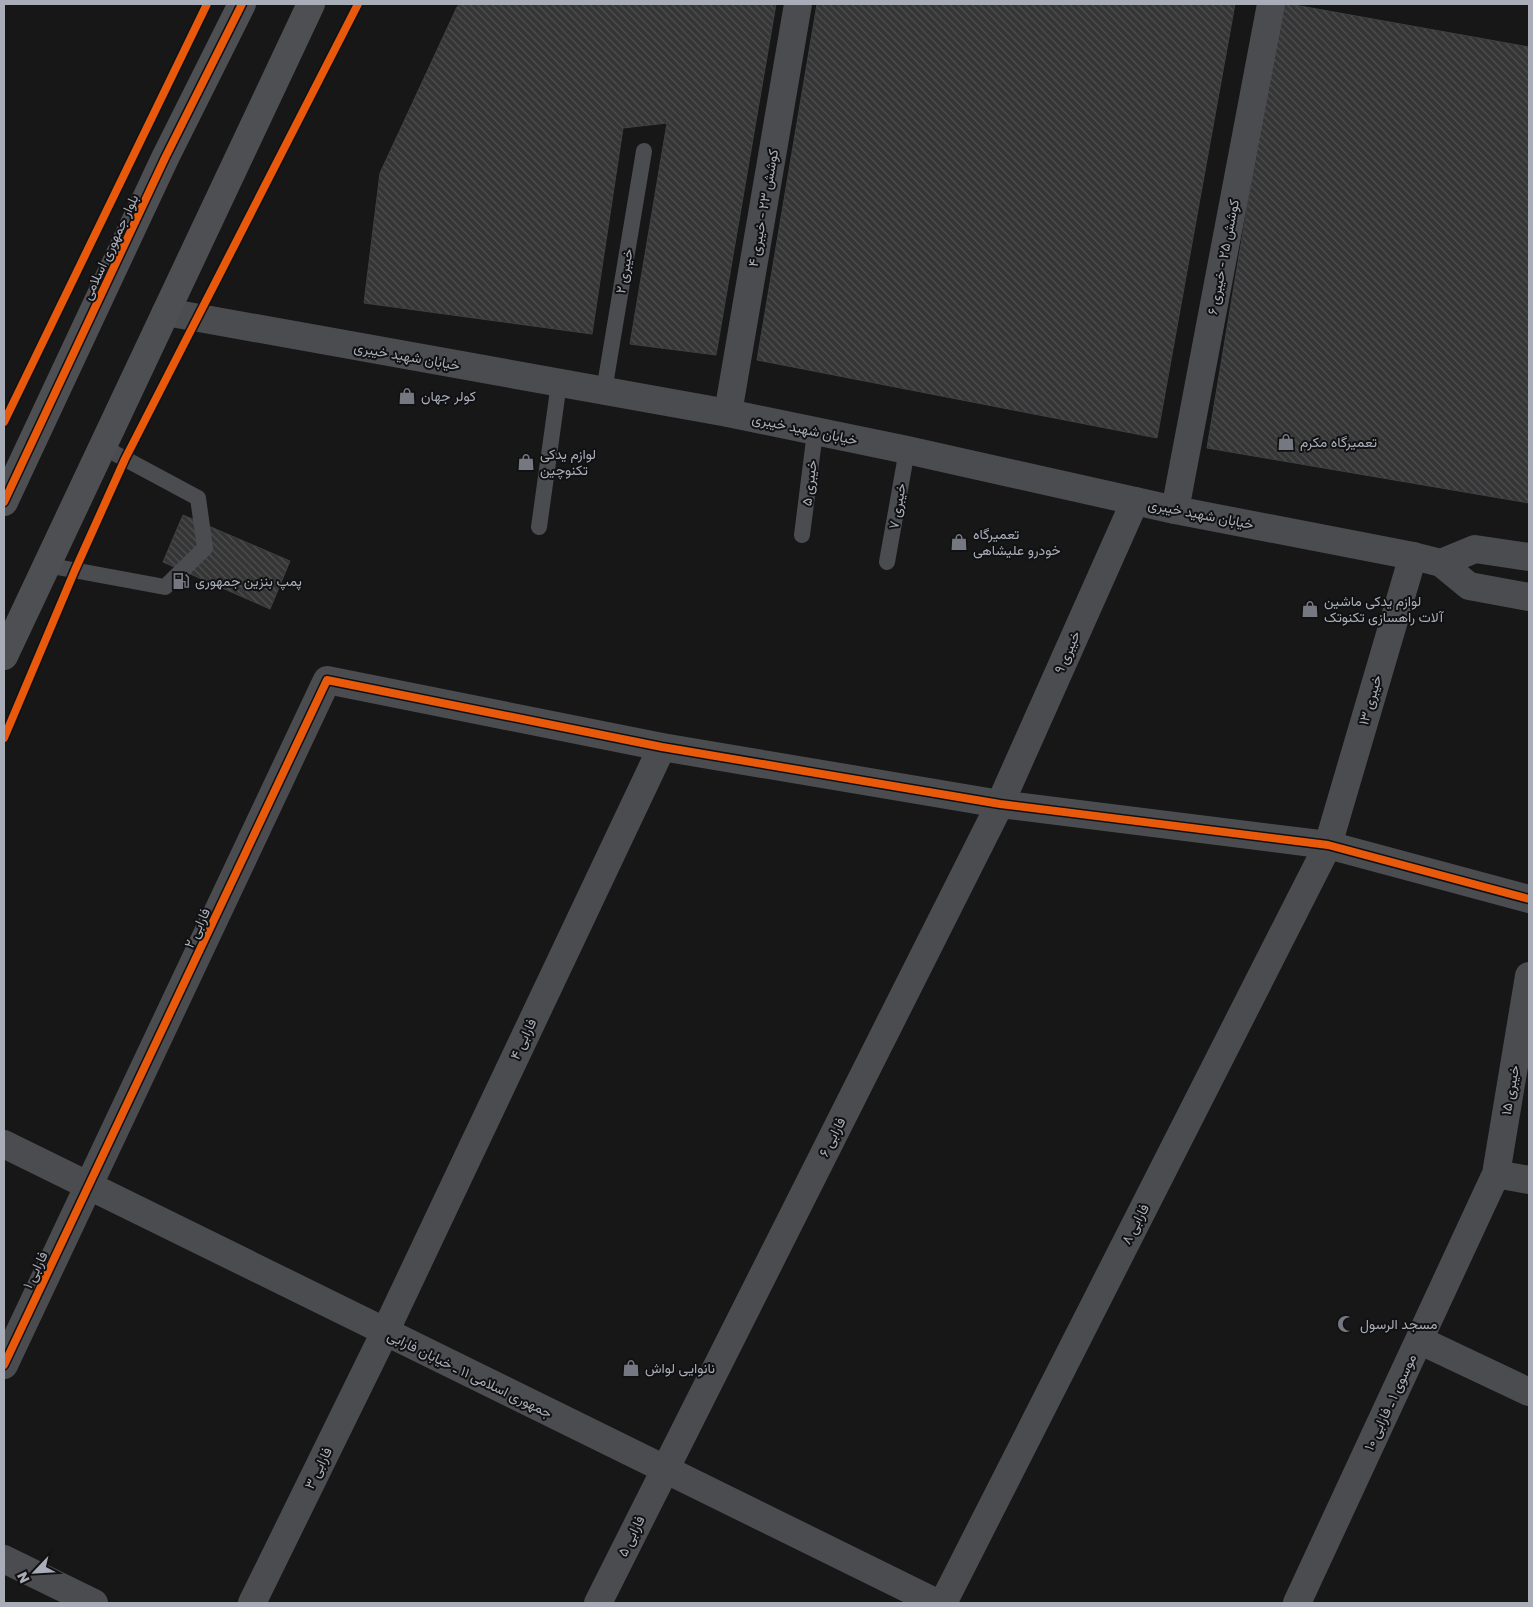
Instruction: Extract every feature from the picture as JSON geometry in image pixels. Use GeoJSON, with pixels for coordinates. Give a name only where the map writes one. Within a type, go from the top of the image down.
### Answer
{"type":"FeatureCollection","features":[{"type":"Feature","properties":{"kind":"main road","name":"بلوار جمهوری اسلامی"},"geometry":{"type":"LineString","coordinates":[[4,502],[166,158],[242,4]]}},
{"type":"Feature","properties":{"kind":"main road"},"geometry":{"type":"LineString","coordinates":[[4,656],[311,4]]}},
{"type":"Feature","properties":{"kind":"street","name":"کوشش ۲۳ - خیبری ۴"},"geometry":{"type":"LineString","coordinates":[[728,413],[798,4]]}},
{"type":"Feature","properties":{"kind":"street","name":"کوشش ۲۵ - خیبری ۶"},"geometry":{"type":"LineString","coordinates":[[1175,510],[1271,4]]}},
{"type":"Feature","properties":{"kind":"street","name":"خیابان شهید خیبری"},"geometry":{"type":"LineString","coordinates":[[166,312],[728,413],[907,450],[1175,510],[1413,556],[1441,563],[1469,586],[1529,597]]}},
{"type":"Feature","properties":{"kind":"street","name":"خیبری ۹"},"geometry":{"type":"LineString","coordinates":[[1000,804],[1135,501]]}},
{"type":"Feature","properties":{"kind":"street"},"geometry":{"type":"LineString","coordinates":[[1441,563],[1475,549],[1529,557]]}},
{"type":"Feature","properties":{"kind":"street","name":"خیبری ۱۳"},"geometry":{"type":"LineString","coordinates":[[1328,845],[1413,556]]}},
{"type":"Feature","properties":{"kind":"street","name":"فارابی ۲"},"geometry":{"type":"LineString","coordinates":[[89,1186],[327,680],[662,747]]}},
{"type":"Feature","properties":{"kind":"street"},"geometry":{"type":"LineString","coordinates":[[662,747],[1000,804],[1328,845],[1529,899]]}},
{"type":"Feature","properties":{"kind":"street","name":"فارابی ۴"},"geometry":{"type":"LineString","coordinates":[[385,1332],[662,747]]}},
{"type":"Feature","properties":{"kind":"street","name":"فارابی ۶"},"geometry":{"type":"LineString","coordinates":[[664,1470],[1000,804]]}},
{"type":"Feature","properties":{"kind":"street","name":"فارابی ۸"},"geometry":{"type":"LineString","coordinates":[[943,1603],[1328,845]]}},
{"type":"Feature","properties":{"kind":"street","name":"خیبری ۱۵"},"geometry":{"type":"LineString","coordinates":[[1496,1174],[1529,976]]}},
{"type":"Feature","properties":{"kind":"street","name":"جمهوری اسلامی ۱۱ ـ خیابان فارابی"},"geometry":{"type":"LineString","coordinates":[[4,1144],[937,1603]]}},
{"type":"Feature","properties":{"kind":"street"},"geometry":{"type":"LineString","coordinates":[[1496,1174],[1529,1180]]}},
{"type":"Feature","properties":{"kind":"street","name":"موسوی ۱ ـ فارابی ۱۰"},"geometry":{"type":"LineString","coordinates":[[1297,1603],[1496,1174]]}},
{"type":"Feature","properties":{"kind":"street","name":"فارابی ۱"},"geometry":{"type":"LineString","coordinates":[[4,1365],[89,1186]]}},
{"type":"Feature","properties":{"kind":"street","name":"فارابی ۳"},"geometry":{"type":"LineString","coordinates":[[252,1603],[385,1332]]}},
{"type":"Feature","properties":{"kind":"street"},"geometry":{"type":"LineString","coordinates":[[1419,1340],[1529,1392]]}},
{"type":"Feature","properties":{"kind":"street","name":"فارابی ۵"},"geometry":{"type":"LineString","coordinates":[[598,1603],[664,1470]]}},
{"type":"Feature","properties":{"kind":"street"},"geometry":{"type":"LineString","coordinates":[[4,1559],[94,1603]]}},
{"type":"Feature","properties":{"kind":"lane","name":"خیبری ۲"},"geometry":{"type":"LineString","coordinates":[[604,391],[644,151]]}},
{"type":"Feature","properties":{"kind":"lane"},"geometry":{"type":"LineString","coordinates":[[539,528],[559,383]]}},
{"type":"Feature","properties":{"kind":"lane","name":"خیبری ۵"},"geometry":{"type":"LineString","coordinates":[[802,535],[815,432]]}},
{"type":"Feature","properties":{"kind":"lane"},"geometry":{"type":"LineString","coordinates":[[46,565],[165,587],[205,548],[198,498],[102,447]]}},
{"type":"Feature","properties":{"kind":"lane","name":"خیبری ۷"},"geometry":{"type":"LineString","coordinates":[[887,562],[907,450]]}},
{"type":"Feature","properties":{"kind":"building"},"geometry":{"type":"Polygon","coordinates":[[[461,4],[776,4],[716,355],[630,344],[667,123],[623,128],[592,334],[364,303],[380,173],[457,7],[461,4]]]}},
{"type":"Feature","properties":{"kind":"building"},"geometry":{"type":"Polygon","coordinates":[[[817,4],[1235,4],[1157,438],[757,360],[817,4]]]}},
{"type":"Feature","properties":{"kind":"building"},"geometry":{"type":"Polygon","coordinates":[[[1281,4],[1529,47],[1529,503],[1207,448],[1281,4]]]}},
{"type":"Feature","properties":{"kind":"building"},"geometry":{"type":"Polygon","coordinates":[[[183,515],[290,561],[270,609],[163,562],[183,515]]]}},
{"type":"Feature","properties":{"kind":"cycle path"},"geometry":{"type":"LineString","coordinates":[[4,422],[207,4]]}},
{"type":"Feature","properties":{"kind":"cycle path"},"geometry":{"type":"LineString","coordinates":[[4,502],[165,158],[242,4]]}},
{"type":"Feature","properties":{"kind":"cycle path"},"geometry":{"type":"LineString","coordinates":[[4,738],[75,570],[125,459],[358,4]]}},
{"type":"Feature","properties":{"kind":"cycle path"},"geometry":{"type":"LineString","coordinates":[[4,1365],[327,680],[662,747],[1000,804],[1328,845],[1529,899]]}},
{"type":"Feature","properties":{"kind":"place","name":"کولر جهان"},"geometry":{"type":"Point","coordinates":[407,396]}},
{"type":"Feature","properties":{"kind":"place","name":"تعمیرگاه مکرم"},"geometry":{"type":"Point","coordinates":[1286,442]}},
{"type":"Feature","properties":{"kind":"place","name":"لوازم یدکی تکنوچین"},"geometry":{"type":"Point","coordinates":[526,462]}},
{"type":"Feature","properties":{"kind":"place","name":"تعمیرگاه خودرو علیشاهی"},"geometry":{"type":"Point","coordinates":[959,542]}},
{"type":"Feature","properties":{"kind":"place","name":"پمپ بنزین جمهوری"},"geometry":{"type":"Point","coordinates":[181,581]}},
{"type":"Feature","properties":{"kind":"place","name":"لوازم یدکی ماشین آلات راهسازی تکنوتک"},"geometry":{"type":"Point","coordinates":[1310,609]}},
{"type":"Feature","properties":{"kind":"place","name":"مسجد الرسول"},"geometry":{"type":"Point","coordinates":[1346,1324]}},
{"type":"Feature","properties":{"kind":"place","name":"نانوایی لواش"},"geometry":{"type":"Point","coordinates":[631,1368]}}]}
